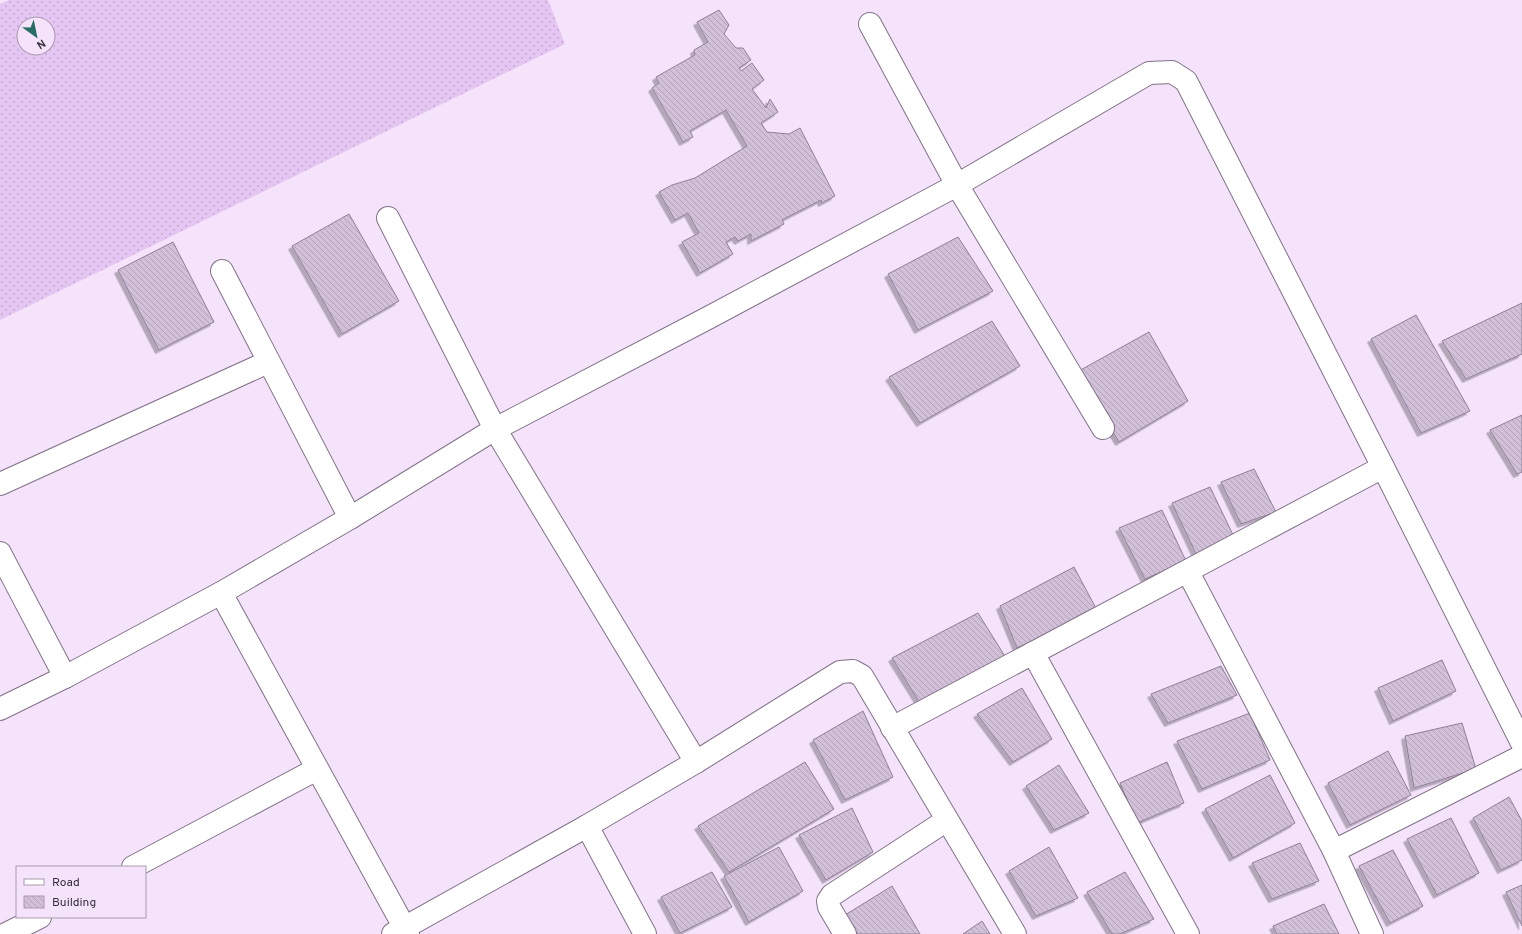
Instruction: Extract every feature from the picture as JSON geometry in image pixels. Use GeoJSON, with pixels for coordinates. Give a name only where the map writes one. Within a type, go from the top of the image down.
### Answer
{"type":"FeatureCollection","features":[{"type":"Feature","properties":{"kind":"street"},"geometry":{"type":"LineString","coordinates":[[870,24],[957,185],[1103,428]]}},
{"type":"Feature","properties":{"kind":"street"},"geometry":{"type":"LineString","coordinates":[[0,709],[65,677],[221,593],[350,518],[496,429],[700,323],[957,185],[1149,73],[1172,72],[1186,81],[1384,467],[1522,743]]}},
{"type":"Feature","properties":{"kind":"street"},"geometry":{"type":"LineString","coordinates":[[388,218],[496,429],[696,762]]}},
{"type":"Feature","properties":{"kind":"street"},"geometry":{"type":"LineString","coordinates":[[222,271],[350,518]]}},
{"type":"Feature","properties":{"kind":"street"},"geometry":{"type":"LineString","coordinates":[[0,484],[268,362]]}},
{"type":"Feature","properties":{"kind":"street"},"geometry":{"type":"LineString","coordinates":[[892,728],[1384,467]]}},
{"type":"Feature","properties":{"kind":"street"},"geometry":{"type":"LineString","coordinates":[[0,553],[65,677]]}},
{"type":"Feature","properties":{"kind":"street"},"geometry":{"type":"LineString","coordinates":[[1188,572],[1334,851],[1372,934]]}},
{"type":"Feature","properties":{"kind":"street"},"geometry":{"type":"LineString","coordinates":[[221,593],[317,768],[402,932],[696,762],[840,672],[852,671],[862,676],[1015,934]]}},
{"type":"Feature","properties":{"kind":"street"},"geometry":{"type":"LineString","coordinates":[[1033,653],[1188,934]]}},
{"type":"Feature","properties":{"kind":"street"},"geometry":{"type":"LineString","coordinates":[[1334,851],[1522,756]]}},
{"type":"Feature","properties":{"kind":"street"},"geometry":{"type":"LineString","coordinates":[[135,866],[317,768]]}},
{"type":"Feature","properties":{"kind":"street"},"geometry":{"type":"LineString","coordinates":[[845,934],[829,907],[828,901],[832,895],[947,820]]}},
{"type":"Feature","properties":{"kind":"street"},"geometry":{"type":"LineString","coordinates":[[587,826],[645,934]]}},
{"type":"Feature","properties":{"kind":"street"},"geometry":{"type":"LineString","coordinates":[[6,934],[38,918]]}},
{"type":"Feature","properties":{"kind":"shaded area"},"geometry":{"type":"Polygon","coordinates":[[[9,0],[548,0],[565,44],[0,320],[0,4],[9,0]]]}},
{"type":"Feature","properties":{"kind":"building"},"geometry":{"type":"Polygon","coordinates":[[[719,10],[729,25],[724,34],[736,48],[743,48],[751,60],[739,68],[741,71],[752,63],[764,80],[752,89],[766,108],[770,99],[778,112],[761,123],[767,132],[789,134],[800,128],[835,196],[822,203],[821,200],[782,220],[784,224],[751,241],[751,234],[738,241],[735,237],[726,242],[733,254],[700,273],[682,242],[699,233],[688,213],[675,220],[659,192],[672,185],[695,178],[747,146],[726,110],[690,131],[693,137],[683,142],[652,88],[659,83],[656,77],[695,55],[694,50],[708,42],[697,22],[719,10]]]}},
{"type":"Feature","properties":{"kind":"building"},"geometry":{"type":"Polygon","coordinates":[[[349,214],[399,301],[342,334],[292,246],[349,214]]]}},
{"type":"Feature","properties":{"kind":"building"},"geometry":{"type":"Polygon","coordinates":[[[958,237],[993,291],[918,330],[888,274],[958,237]]]}},
{"type":"Feature","properties":{"kind":"building"},"geometry":{"type":"Polygon","coordinates":[[[173,242],[214,322],[159,350],[118,270],[173,242]]]}},
{"type":"Feature","properties":{"kind":"building"},"geometry":{"type":"Polygon","coordinates":[[[1522,303],[1522,354],[1466,379],[1442,341],[1522,303]]]}},
{"type":"Feature","properties":{"kind":"building"},"geometry":{"type":"Polygon","coordinates":[[[1416,315],[1470,411],[1421,433],[1371,339],[1416,315]]]}},
{"type":"Feature","properties":{"kind":"building"},"geometry":{"type":"Polygon","coordinates":[[[992,321],[1020,366],[920,423],[889,377],[992,321]]]}},
{"type":"Feature","properties":{"kind":"building"},"geometry":{"type":"Polygon","coordinates":[[[1149,332],[1188,401],[1119,442],[1077,372],[1149,332]]]}},
{"type":"Feature","properties":{"kind":"building"},"geometry":{"type":"Polygon","coordinates":[[[1522,415],[1522,472],[1517,474],[1490,430],[1522,415]]]}},
{"type":"Feature","properties":{"kind":"building"},"geometry":{"type":"Polygon","coordinates":[[[1254,469],[1276,512],[1241,524],[1221,482],[1254,469]]]}},
{"type":"Feature","properties":{"kind":"building"},"geometry":{"type":"Polygon","coordinates":[[[1210,487],[1234,537],[1196,554],[1172,503],[1210,487]]]}},
{"type":"Feature","properties":{"kind":"building"},"geometry":{"type":"Polygon","coordinates":[[[1162,510],[1186,561],[1145,579],[1119,528],[1162,510]]]}},
{"type":"Feature","properties":{"kind":"building"},"geometry":{"type":"Polygon","coordinates":[[[1074,567],[1098,612],[1017,648],[1000,606],[1074,567]]]}},
{"type":"Feature","properties":{"kind":"building"},"geometry":{"type":"Polygon","coordinates":[[[978,613],[1006,658],[920,703],[892,658],[978,613]]]}},
{"type":"Feature","properties":{"kind":"building"},"geometry":{"type":"Polygon","coordinates":[[[1442,660],[1456,691],[1393,721],[1378,688],[1442,660]]]}},
{"type":"Feature","properties":{"kind":"building"},"geometry":{"type":"Polygon","coordinates":[[[1221,666],[1237,695],[1168,723],[1151,694],[1221,666]]]}},
{"type":"Feature","properties":{"kind":"building"},"geometry":{"type":"Polygon","coordinates":[[[1022,688],[1052,739],[1013,762],[977,714],[1022,688]]]}},
{"type":"Feature","properties":{"kind":"building"},"geometry":{"type":"Polygon","coordinates":[[[863,711],[893,777],[845,800],[813,740],[863,711]]]}},
{"type":"Feature","properties":{"kind":"building"},"geometry":{"type":"Polygon","coordinates":[[[1250,713],[1270,760],[1202,789],[1177,741],[1250,713]]]}},
{"type":"Feature","properties":{"kind":"building"},"geometry":{"type":"Polygon","coordinates":[[[1462,723],[1476,769],[1414,788],[1405,736],[1462,723]]]}},
{"type":"Feature","properties":{"kind":"building"},"geometry":{"type":"Polygon","coordinates":[[[1388,751],[1411,795],[1350,825],[1328,783],[1388,751]]]}},
{"type":"Feature","properties":{"kind":"building"},"geometry":{"type":"Polygon","coordinates":[[[805,762],[834,809],[729,872],[698,826],[805,762]]]}},
{"type":"Feature","properties":{"kind":"building"},"geometry":{"type":"Polygon","coordinates":[[[1167,762],[1184,803],[1137,823],[1120,783],[1167,762]]]}},
{"type":"Feature","properties":{"kind":"building"},"geometry":{"type":"Polygon","coordinates":[[[1059,765],[1089,813],[1054,830],[1026,786],[1059,765]]]}},
{"type":"Feature","properties":{"kind":"building"},"geometry":{"type":"Polygon","coordinates":[[[1270,775],[1295,823],[1233,858],[1205,809],[1270,775]]]}},
{"type":"Feature","properties":{"kind":"building"},"geometry":{"type":"Polygon","coordinates":[[[1509,797],[1522,821],[1522,860],[1501,870],[1473,818],[1509,797]]]}},
{"type":"Feature","properties":{"kind":"building"},"geometry":{"type":"Polygon","coordinates":[[[852,808],[873,852],[826,880],[799,835],[852,808]]]}},
{"type":"Feature","properties":{"kind":"building"},"geometry":{"type":"Polygon","coordinates":[[[1451,818],[1479,873],[1437,895],[1407,839],[1451,818]]]}},
{"type":"Feature","properties":{"kind":"building"},"geometry":{"type":"Polygon","coordinates":[[[1300,843],[1319,881],[1272,899],[1252,863],[1300,843]]]}},
{"type":"Feature","properties":{"kind":"building"},"geometry":{"type":"Polygon","coordinates":[[[779,847],[803,891],[749,922],[724,876],[779,847]]]}},
{"type":"Feature","properties":{"kind":"building"},"geometry":{"type":"Polygon","coordinates":[[[1049,847],[1078,898],[1036,916],[1009,871],[1049,847]]]}},
{"type":"Feature","properties":{"kind":"building"},"geometry":{"type":"Polygon","coordinates":[[[1393,850],[1423,906],[1390,923],[1359,866],[1393,850]]]}},
{"type":"Feature","properties":{"kind":"building"},"geometry":{"type":"Polygon","coordinates":[[[712,872],[732,907],[680,933],[661,897],[712,872]]]}},
{"type":"Feature","properties":{"kind":"building"},"geometry":{"type":"Polygon","coordinates":[[[1125,872],[1154,919],[1120,934],[1112,934],[1087,892],[1125,872]]]}},
{"type":"Feature","properties":{"kind":"building"},"geometry":{"type":"Polygon","coordinates":[[[1522,885],[1522,926],[1506,892],[1522,885]]]}},
{"type":"Feature","properties":{"kind":"building"},"geometry":{"type":"Polygon","coordinates":[[[892,886],[920,934],[858,934],[845,915],[892,886]]]}},
{"type":"Feature","properties":{"kind":"building"},"geometry":{"type":"Polygon","coordinates":[[[1324,904],[1339,934],[1277,934],[1273,926],[1324,904]]]}},
{"type":"Feature","properties":{"kind":"building"},"geometry":{"type":"Polygon","coordinates":[[[982,921],[990,934],[963,934],[982,921]]]}}]}
